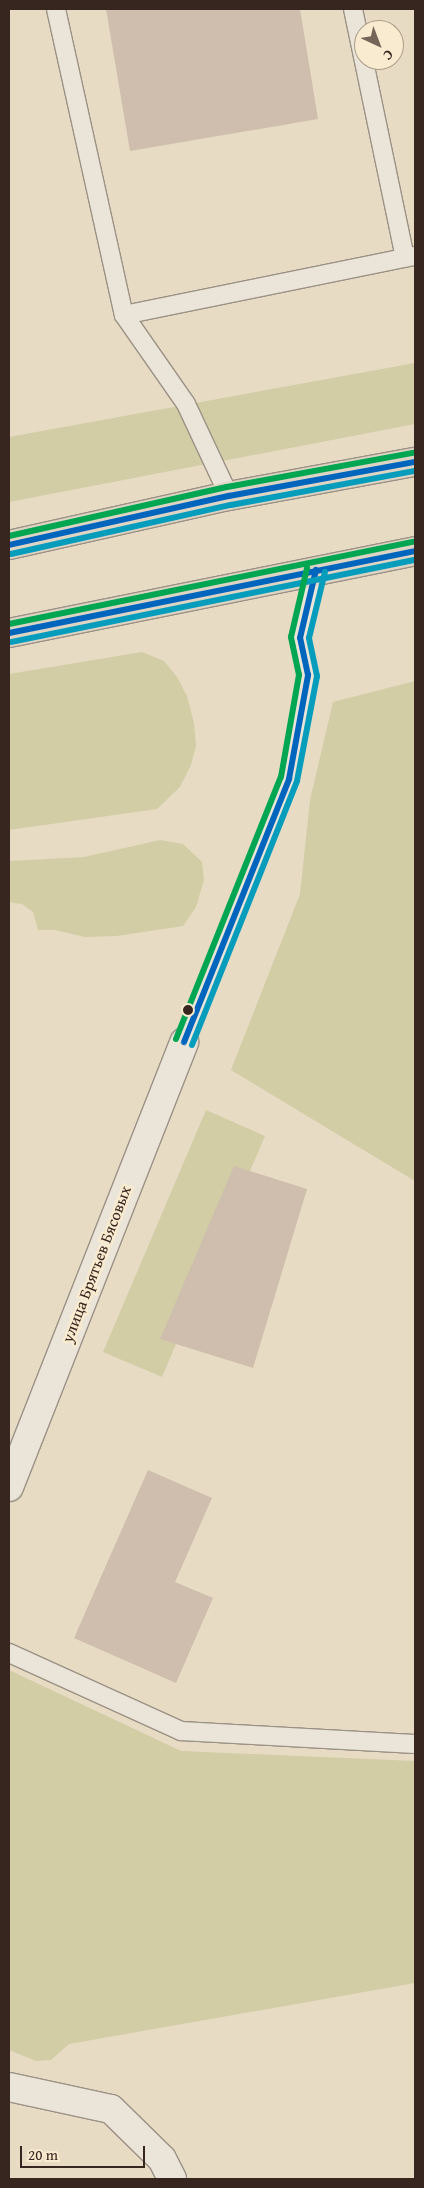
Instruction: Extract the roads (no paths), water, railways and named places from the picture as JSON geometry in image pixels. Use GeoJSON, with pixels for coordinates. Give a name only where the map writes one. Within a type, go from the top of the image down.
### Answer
{"type":"FeatureCollection","features":[{"type":"Feature","properties":{"kind":"highway"},"geometry":{"type":"LineString","coordinates":[[9,545],[229,496],[415,462]]}},
{"type":"Feature","properties":{"kind":"highway"},"geometry":{"type":"LineString","coordinates":[[9,633],[415,551]]}},
{"type":"Feature","properties":{"kind":"street","name":"улица Брятьев Бясовых"},"geometry":{"type":"LineString","coordinates":[[9,1486],[184,1042]]}},
{"type":"Feature","properties":{"kind":"street"},"geometry":{"type":"LineString","coordinates":[[9,2087],[111,2109],[162,2159],[172,2179]]}},
{"type":"Feature","properties":{"kind":"lane"},"geometry":{"type":"LineString","coordinates":[[56,9],[124,315],[186,404],[229,496]]}},
{"type":"Feature","properties":{"kind":"lane"},"geometry":{"type":"LineString","coordinates":[[124,315],[410,257],[353,9]]}},
{"type":"Feature","properties":{"kind":"lane"},"geometry":{"type":"LineString","coordinates":[[184,1042],[289,779],[308,675],[300,638],[316,570]]}},
{"type":"Feature","properties":{"kind":"lane"},"geometry":{"type":"LineString","coordinates":[[9,1653],[181,1731],[415,1744]]}}]}
